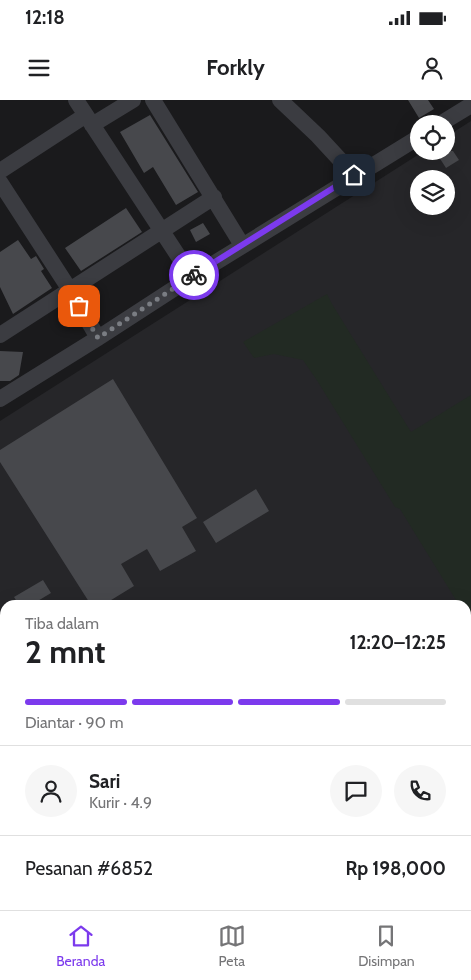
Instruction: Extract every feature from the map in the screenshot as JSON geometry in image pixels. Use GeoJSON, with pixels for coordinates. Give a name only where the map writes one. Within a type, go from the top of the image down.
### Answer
{"type":"FeatureCollection","features":[{"type":"Feature","properties":{"kind":"lane"},"geometry":{"type":"LineString","coordinates":[[76,100],[192,277]]}},
{"type":"Feature","properties":{"kind":"lane"},"geometry":{"type":"LineString","coordinates":[[0,170],[89,120],[133,100]]}},
{"type":"Feature","properties":{"kind":"lane"},"geometry":{"type":"LineString","coordinates":[[153,100],[242,245]]}},
{"type":"Feature","properties":{"kind":"lane"},"geometry":{"type":"LineString","coordinates":[[280,100],[318,136],[354,175]]}},
{"type":"Feature","properties":{"kind":"lane"},"geometry":{"type":"LineString","coordinates":[[450,115],[461,106]]}},
{"type":"Feature","properties":{"kind":"lane"},"geometry":{"type":"LineString","coordinates":[[0,399],[242,245],[410,142]]}},
{"type":"Feature","properties":{"kind":"lane"},"geometry":{"type":"LineString","coordinates":[[0,182],[70,290],[98,338]]}},
{"type":"Feature","properties":{"kind":"lane"},"geometry":{"type":"LineString","coordinates":[[0,335],[214,197]]}},
{"type":"Feature","properties":{"kind":"shaded area"},"geometry":{"type":"Polygon","coordinates":[[[471,121],[471,600],[0,600],[0,421],[410,160],[455,160],[455,131],[471,121]]]}},
{"type":"Feature","properties":{"kind":"shaded area"},"geometry":{"type":"Polygon","coordinates":[[[327,294],[411,432],[471,395],[471,600],[456,600],[400,509],[395,507],[303,360],[274,354],[254,358],[243,342],[327,294]]]}},
{"type":"Feature","properties":{"kind":"building"},"geometry":{"type":"Polygon","coordinates":[[[408,100],[428,100],[434,109],[424,115],[417,115],[408,100]]]}},
{"type":"Feature","properties":{"kind":"building"},"geometry":{"type":"Polygon","coordinates":[[[150,115],[198,192],[176,205],[153,167],[144,173],[120,132],[150,115]]]}},
{"type":"Feature","properties":{"kind":"building"},"geometry":{"type":"Polygon","coordinates":[[[455,154],[459,160],[446,168],[441,160],[455,160],[455,154]]]}},
{"type":"Feature","properties":{"kind":"building"},"geometry":{"type":"Polygon","coordinates":[[[126,208],[142,232],[81,271],[65,248],[126,208]]]}},
{"type":"Feature","properties":{"kind":"building"},"geometry":{"type":"Polygon","coordinates":[[[203,223],[210,234],[196,242],[190,230],[203,223]]]}},
{"type":"Feature","properties":{"kind":"building"},"geometry":{"type":"Polygon","coordinates":[[[18,240],[31,259],[36,256],[44,269],[41,271],[52,288],[13,314],[0,287],[0,252],[18,240]]]}},
{"type":"Feature","properties":{"kind":"building"},"geometry":{"type":"Polygon","coordinates":[[[0,351],[23,352],[19,375],[10,381],[0,381],[0,351]]]}},
{"type":"Feature","properties":{"kind":"building"},"geometry":{"type":"Polygon","coordinates":[[[113,379],[197,518],[182,527],[196,551],[160,571],[147,549],[121,564],[134,586],[111,600],[88,600],[0,462],[0,450],[113,379]]]}},
{"type":"Feature","properties":{"kind":"building"},"geometry":{"type":"Polygon","coordinates":[[[256,489],[269,511],[216,543],[203,522],[256,489]]]}},
{"type":"Feature","properties":{"kind":"building"},"geometry":{"type":"Polygon","coordinates":[[[43,580],[51,593],[39,600],[16,600],[14,597],[43,580]]]}},
{"type":"Feature","properties":{"kind":"way so far"},"geometry":{"type":"LineString","coordinates":[[79,306],[98,338],[194,275]]}},
{"type":"Feature","properties":{"kind":"route"},"geometry":{"type":"LineString","coordinates":[[194,275],[354,175]]}}]}
